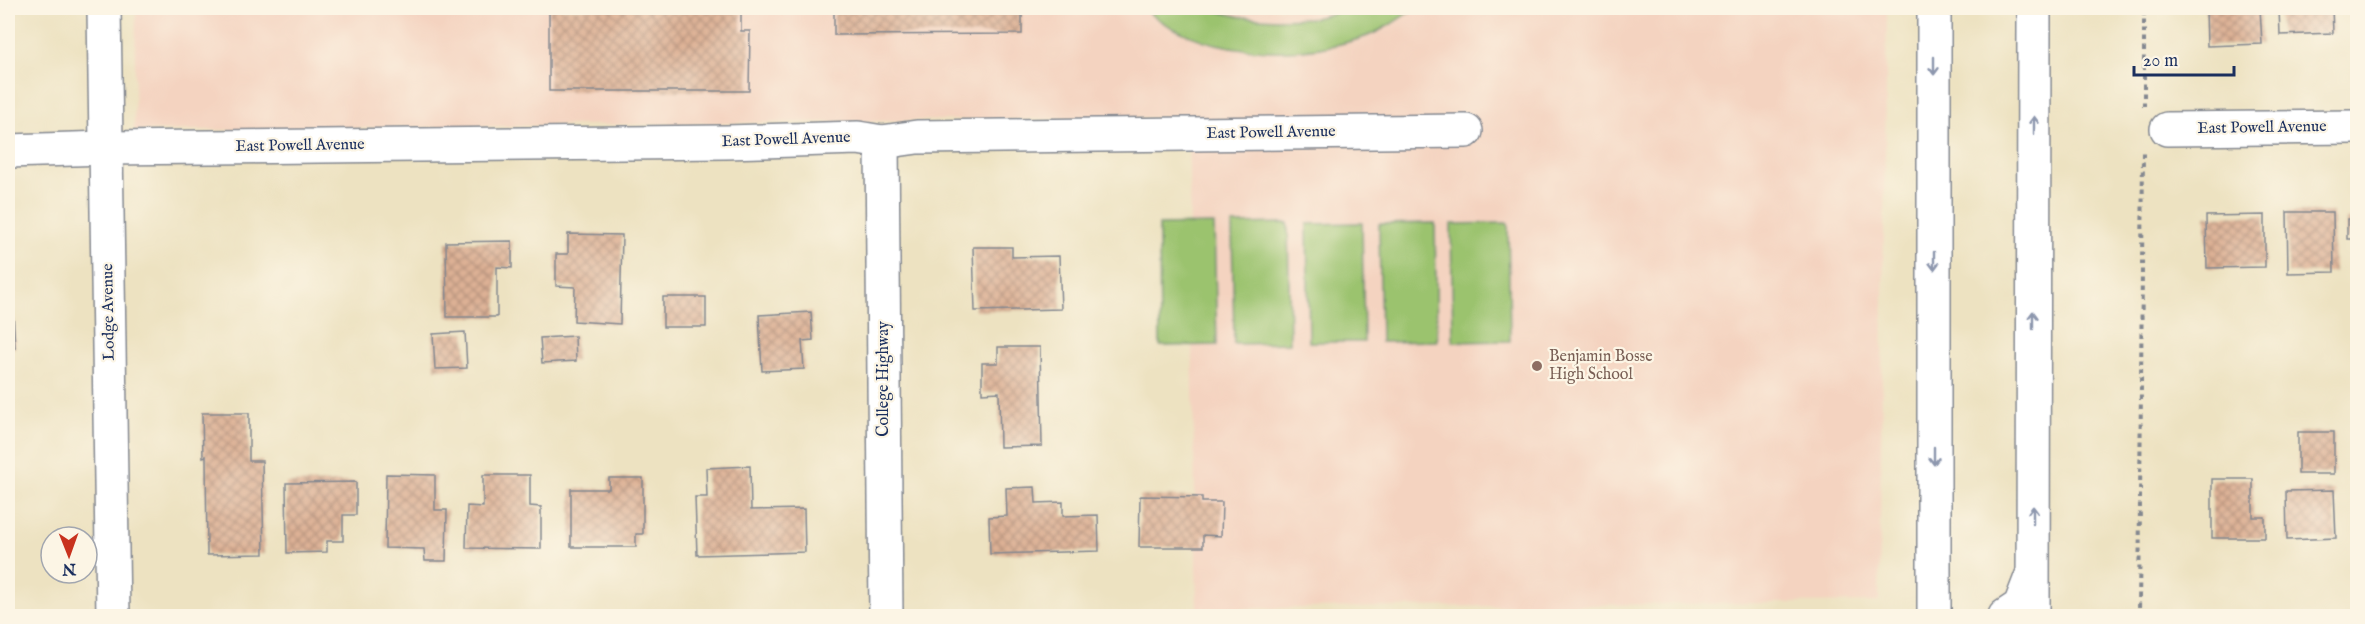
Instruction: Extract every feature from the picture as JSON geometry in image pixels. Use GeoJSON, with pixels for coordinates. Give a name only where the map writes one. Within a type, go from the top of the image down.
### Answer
{"type":"FeatureCollection","features":[{"type":"Feature","properties":{"kind":"main road","name":"Lodge Avenue"},"geometry":{"type":"LineString","coordinates":[[104,8],[113,616]]}},
{"type":"Feature","properties":{"kind":"main road"},"geometry":{"type":"LineString","coordinates":[[1934,8],[1935,616]]}},
{"type":"Feature","properties":{"kind":"main road"},"geometry":{"type":"LineString","coordinates":[[2033,616],[2034,8]]}},
{"type":"Feature","properties":{"kind":"main road","name":"East Powell Avenue"},"geometry":{"type":"LineString","coordinates":[[2152,129],[2358,127]]}},
{"type":"Feature","properties":{"kind":"main road","name":"East Powell Avenue"},"geometry":{"type":"LineString","coordinates":[[8,151],[858,138],[882,142],[917,137],[1466,131]]}},
{"type":"Feature","properties":{"kind":"main road","name":"College Highway"},"geometry":{"type":"LineString","coordinates":[[882,142],[886,616]]}},
{"type":"Feature","properties":{"kind":"main road"},"geometry":{"type":"LineString","coordinates":[[2005,616],[2020,606],[2033,573]]}},
{"type":"Feature","properties":{"kind":"main road"},"geometry":{"type":"LineString","coordinates":[[1934,574],[1947,608],[1962,616]]}},
{"type":"Feature","properties":{"kind":"path"},"geometry":{"type":"LineString","coordinates":[[2139,616],[2152,129],[2144,8]]}},
{"type":"Feature","properties":{"kind":"shaded area","name":"Benjamin Bosse High School"},"geometry":{"type":"Polygon","coordinates":[[[136,8],[1887,8],[1879,602],[1197,609],[1188,117],[134,131],[136,8]]]}},
{"type":"Feature","properties":{"kind":"green space"},"geometry":{"type":"Polygon","coordinates":[[[1143,8],[1204,8],[1241,17],[1277,19],[1314,18],[1356,8],[1415,8],[1381,30],[1359,39],[1304,50],[1275,51],[1218,44],[1191,36],[1166,24],[1143,8]]]}},
{"type":"Feature","properties":{"kind":"green space"},"geometry":{"type":"Polygon","coordinates":[[[1288,223],[1290,343],[1234,344],[1232,224],[1288,223]]]}},
{"type":"Feature","properties":{"kind":"green space"},"geometry":{"type":"Polygon","coordinates":[[[1362,223],[1364,342],[1309,342],[1307,224],[1362,223]]]}},
{"type":"Feature","properties":{"kind":"green space"},"geometry":{"type":"Polygon","coordinates":[[[1435,223],[1437,341],[1381,342],[1379,224],[1435,223]]]}},
{"type":"Feature","properties":{"kind":"green space"},"geometry":{"type":"Polygon","coordinates":[[[1508,223],[1510,341],[1453,342],[1451,224],[1508,223]]]}},
{"type":"Feature","properties":{"kind":"green space"},"geometry":{"type":"Polygon","coordinates":[[[1214,224],[1217,345],[1160,346],[1159,225],[1214,224]]]}},
{"type":"Feature","properties":{"kind":"building"},"geometry":{"type":"Polygon","coordinates":[[[549,8],[741,8],[741,31],[750,31],[749,91],[549,91],[549,8]]]}},
{"type":"Feature","properties":{"kind":"building"},"geometry":{"type":"Polygon","coordinates":[[[834,8],[1022,8],[1022,34],[834,35],[834,8]]]}},
{"type":"Feature","properties":{"kind":"building"},"geometry":{"type":"Polygon","coordinates":[[[2206,8],[2260,8],[2262,44],[2207,46],[2206,8]]]}},
{"type":"Feature","properties":{"kind":"building"},"geometry":{"type":"Polygon","coordinates":[[[2279,8],[2332,8],[2333,33],[2280,35],[2279,8]]]}},
{"type":"Feature","properties":{"kind":"building"},"geometry":{"type":"Polygon","coordinates":[[[2287,212],[2333,212],[2334,272],[2288,273],[2287,212]]]}},
{"type":"Feature","properties":{"kind":"building"},"geometry":{"type":"Polygon","coordinates":[[[2265,215],[2265,267],[2207,268],[2206,216],[2265,215]]]}},
{"type":"Feature","properties":{"kind":"building"},"geometry":{"type":"Polygon","coordinates":[[[2347,219],[2358,219],[2358,239],[2347,239],[2347,219]]]}},
{"type":"Feature","properties":{"kind":"building"},"geometry":{"type":"Polygon","coordinates":[[[568,234],[622,235],[620,324],[574,321],[575,287],[556,286],[556,254],[568,254],[568,234]]]}},
{"type":"Feature","properties":{"kind":"building"},"geometry":{"type":"Polygon","coordinates":[[[512,241],[512,268],[497,267],[497,317],[447,317],[446,242],[512,241]]]}},
{"type":"Feature","properties":{"kind":"building"},"geometry":{"type":"Polygon","coordinates":[[[973,247],[1012,247],[1012,257],[1059,256],[1061,309],[975,311],[973,247]]]}},
{"type":"Feature","properties":{"kind":"building"},"geometry":{"type":"Polygon","coordinates":[[[8,294],[12,294],[15,348],[8,349],[8,294]]]}},
{"type":"Feature","properties":{"kind":"building"},"geometry":{"type":"Polygon","coordinates":[[[663,297],[706,297],[706,327],[663,327],[663,297]]]}},
{"type":"Feature","properties":{"kind":"building"},"geometry":{"type":"Polygon","coordinates":[[[811,312],[813,340],[802,341],[804,369],[762,371],[759,315],[811,312]]]}},
{"type":"Feature","properties":{"kind":"building"},"geometry":{"type":"Polygon","coordinates":[[[465,332],[467,368],[435,369],[433,334],[465,332]]]}},
{"type":"Feature","properties":{"kind":"building"},"geometry":{"type":"Polygon","coordinates":[[[575,336],[576,361],[542,363],[540,338],[575,336]]]}},
{"type":"Feature","properties":{"kind":"building"},"geometry":{"type":"Polygon","coordinates":[[[998,347],[1040,347],[1042,446],[1000,447],[999,392],[982,393],[982,363],[998,363],[998,347]]]}},
{"type":"Feature","properties":{"kind":"building"},"geometry":{"type":"Polygon","coordinates":[[[202,413],[249,413],[249,461],[262,461],[264,554],[207,555],[206,456],[203,457],[202,413]]]}},
{"type":"Feature","properties":{"kind":"building"},"geometry":{"type":"Polygon","coordinates":[[[2298,432],[2334,432],[2334,474],[2298,474],[2298,432]]]}},
{"type":"Feature","properties":{"kind":"building"},"geometry":{"type":"Polygon","coordinates":[[[750,466],[751,510],[804,509],[805,552],[697,555],[695,497],[707,497],[706,468],[750,466]]]}},
{"type":"Feature","properties":{"kind":"building"},"geometry":{"type":"Polygon","coordinates":[[[386,474],[435,475],[435,510],[447,510],[446,561],[425,561],[424,549],[385,548],[386,474]]]}},
{"type":"Feature","properties":{"kind":"building"},"geometry":{"type":"Polygon","coordinates":[[[483,475],[530,475],[530,506],[541,507],[541,549],[466,548],[467,506],[483,507],[483,475]]]}},
{"type":"Feature","properties":{"kind":"building"},"geometry":{"type":"Polygon","coordinates":[[[609,478],[643,478],[643,534],[636,534],[636,547],[571,547],[571,489],[609,489],[609,478]]]}},
{"type":"Feature","properties":{"kind":"building"},"geometry":{"type":"Polygon","coordinates":[[[2212,479],[2253,479],[2253,517],[2265,517],[2265,538],[2212,538],[2212,479]]]}},
{"type":"Feature","properties":{"kind":"building"},"geometry":{"type":"Polygon","coordinates":[[[356,482],[356,515],[343,515],[343,541],[327,541],[327,552],[287,553],[286,483],[356,482]]]}},
{"type":"Feature","properties":{"kind":"building"},"geometry":{"type":"Polygon","coordinates":[[[1035,487],[1036,503],[1063,502],[1063,516],[1098,515],[1099,551],[990,554],[989,517],[1007,516],[1006,488],[1035,487]]]}},
{"type":"Feature","properties":{"kind":"building"},"geometry":{"type":"Polygon","coordinates":[[[2334,490],[2336,538],[2287,540],[2286,491],[2334,490]]]}},
{"type":"Feature","properties":{"kind":"building"},"geometry":{"type":"Polygon","coordinates":[[[1140,496],[1202,497],[1202,502],[1222,502],[1221,536],[1203,535],[1203,547],[1139,547],[1140,496]]]}},
{"type":"Feature","properties":{"kind":"place","name":"Benjamin Bosse High School"},"geometry":{"type":"Point","coordinates":[1537,366]}}]}
